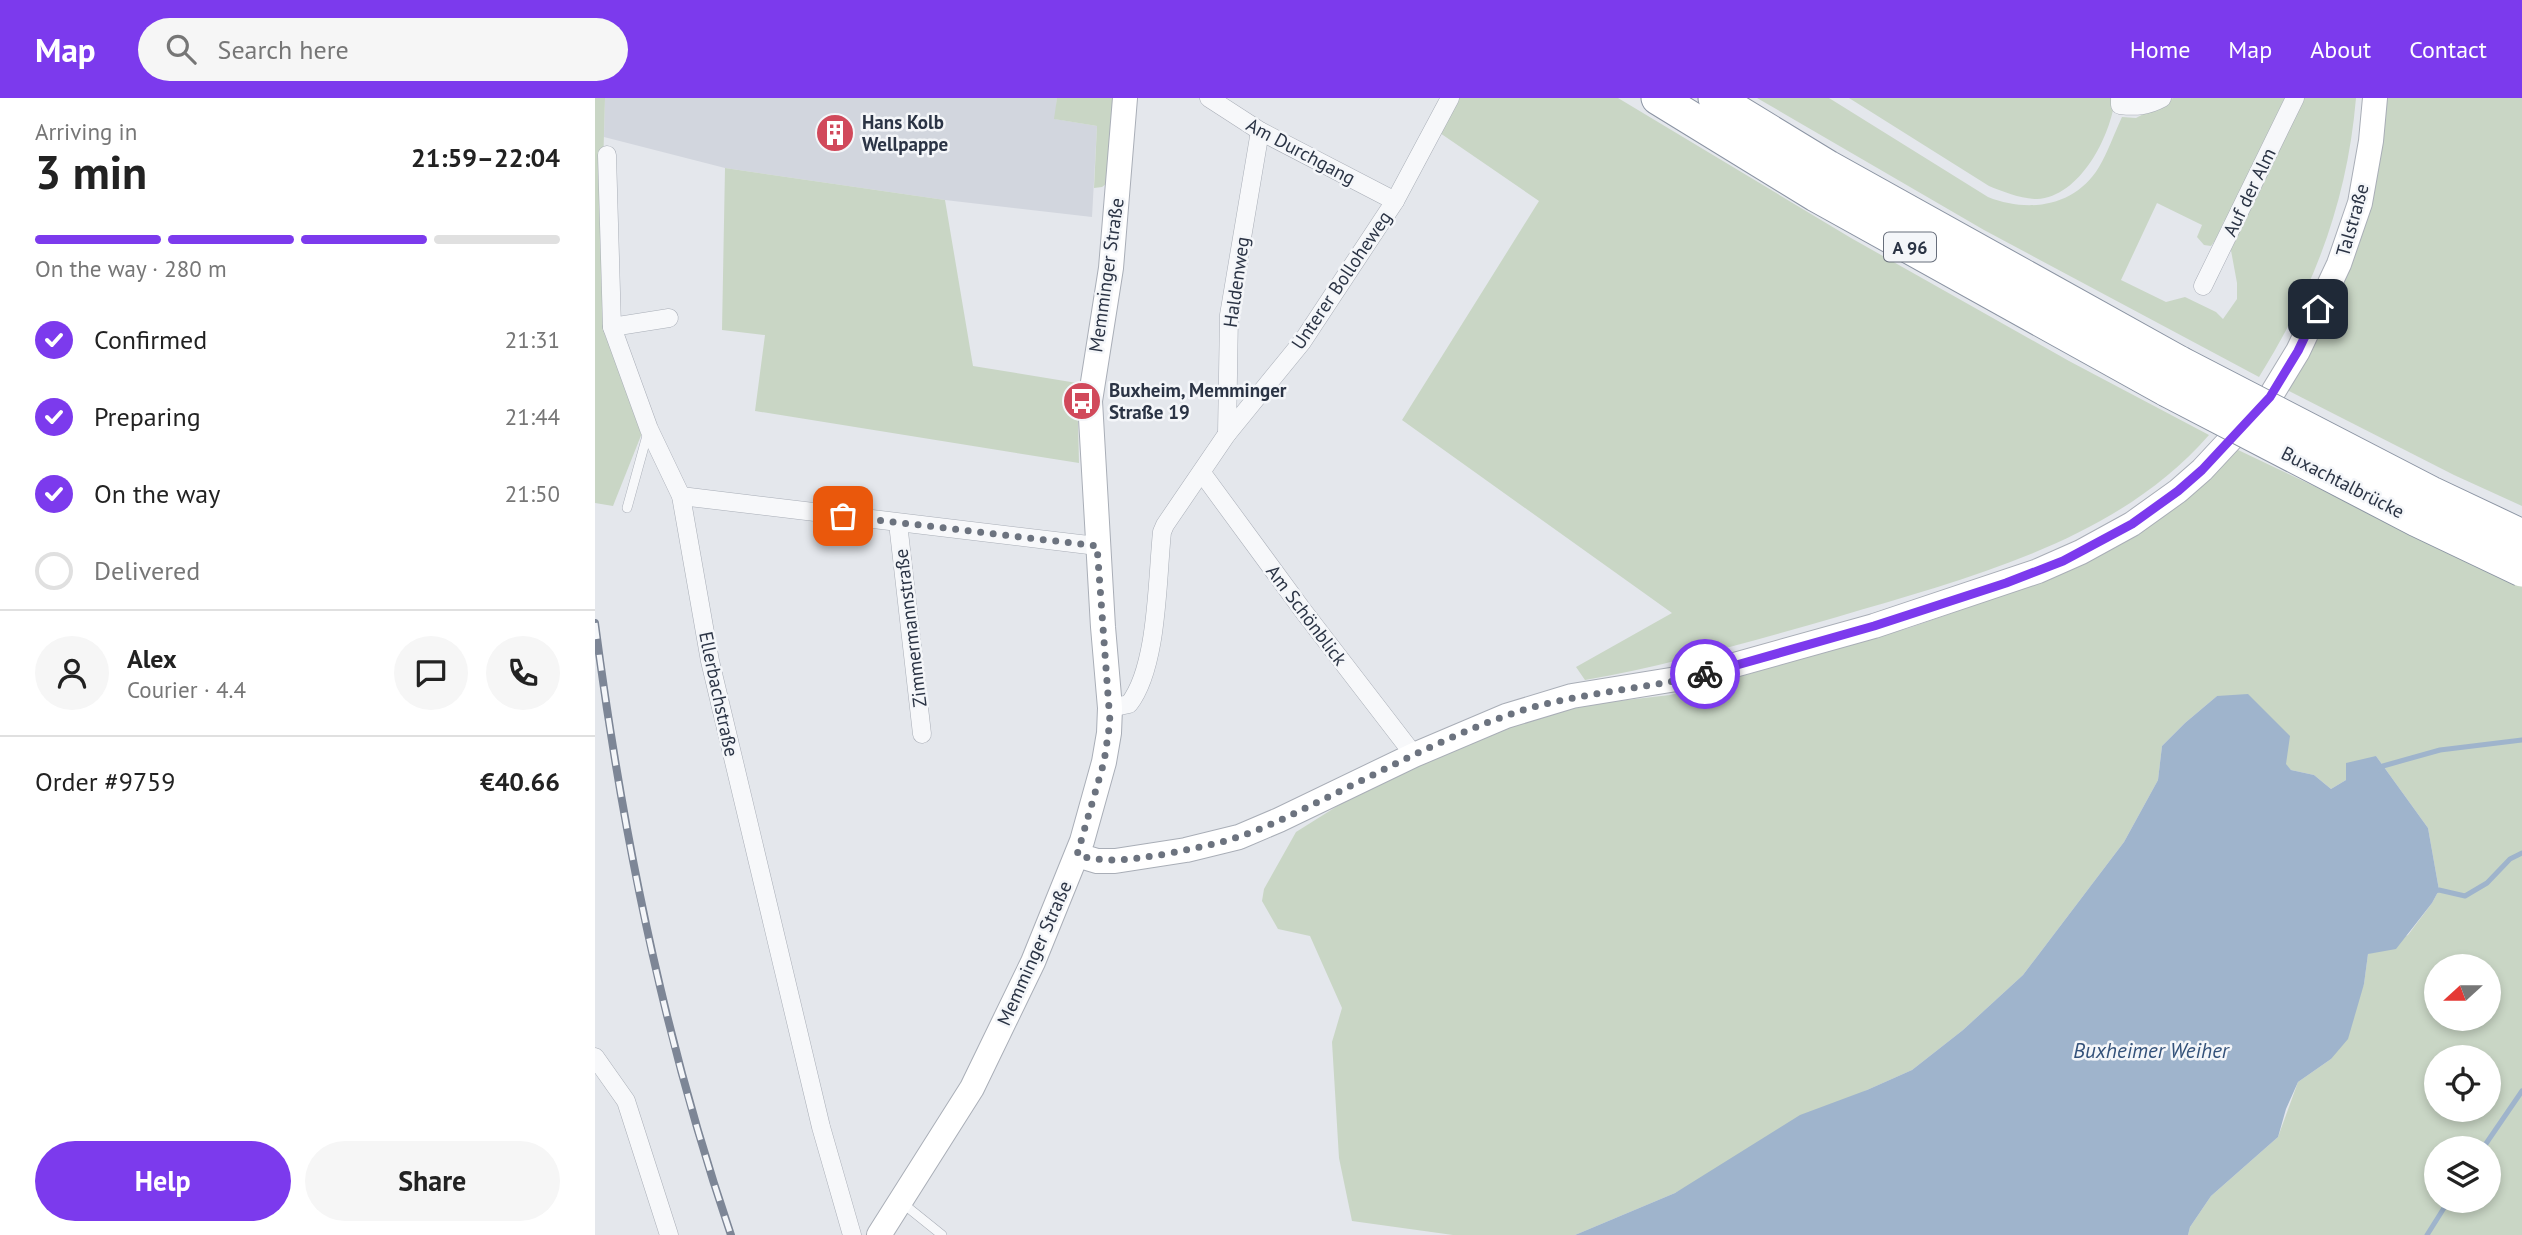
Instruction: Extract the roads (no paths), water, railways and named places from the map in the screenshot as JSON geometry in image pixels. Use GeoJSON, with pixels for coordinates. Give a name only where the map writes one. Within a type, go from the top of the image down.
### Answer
{"type":"FeatureCollection","features":[{"type":"Feature","properties":{"kind":"highway","name":"A 96"},"geometry":{"type":"LineString","coordinates":[[1658,98],[1816,195],[2173,376]]}},
{"type":"Feature","properties":{"kind":"highway","name":"A 96"},"geometry":{"type":"LineString","coordinates":[[1714,98],[2173,376]]}},
{"type":"Feature","properties":{"kind":"highway","name":"Buxachtalbrücke"},"geometry":{"type":"LineString","coordinates":[[2173,376],[2522,536]]}},
{"type":"Feature","properties":{"kind":"highway","name":"Buxachtalbrücke"},"geometry":{"type":"LineString","coordinates":[[2173,376],[2393,508],[2522,570]]}},
{"type":"Feature","properties":{"kind":"street","name":"Memminger Straße"},"geometry":{"type":"LineString","coordinates":[[879,1235],[972,1088],[1033,962],[1077,855],[1104,762],[1110,708],[1097,546],[1091,386],[1111,268],[1125,98]]}},
{"type":"Feature","properties":{"kind":"street","name":"Am Durchgang"},"geometry":{"type":"LineString","coordinates":[[1209,98],[1260,131],[1395,201]]}},
{"type":"Feature","properties":{"kind":"street","name":"Unterer Bolloheweg"},"geometry":{"type":"LineString","coordinates":[[1110,708],[1129,704],[1144,671],[1154,623],[1162,532],[1174,510],[1227,434],[1302,342],[1395,201],[1450,98]]}},
{"type":"Feature","properties":{"kind":"street"},"geometry":{"type":"LineString","coordinates":[[2120,98],[2120,104],[2134,107],[2162,98]]}},
{"type":"Feature","properties":{"kind":"street","name":"Auf der Alm"},"geometry":{"type":"LineString","coordinates":[[2203,286],[2295,98]]}},
{"type":"Feature","properties":{"kind":"street","name":"Talstraße"},"geometry":{"type":"LineString","coordinates":[[1077,855],[1097,861],[1115,861],[1185,850],[1239,837],[1413,755],[1506,716],[1572,696],[1696,676],[1756,661],[1874,626],[2038,572],[2081,552],[2153,510],[2202,470],[2270,397],[2298,351],[2339,264],[2360,203],[2371,141],[2375,98]]}},
{"type":"Feature","properties":{"kind":"street","name":"Haldenweg"},"geometry":{"type":"LineString","coordinates":[[1227,434],[1229,315],[1260,131]]}},
{"type":"Feature","properties":{"kind":"street","name":"Ellerbachstraße"},"geometry":{"type":"LineString","coordinates":[[607,155],[612,327],[649,429],[681,496],[711,661],[821,1127],[852,1235]]}},
{"type":"Feature","properties":{"kind":"street"},"geometry":{"type":"LineString","coordinates":[[612,327],[669,318]]}},
{"type":"Feature","properties":{"kind":"street","name":"Am Schönblick"},"geometry":{"type":"LineString","coordinates":[[1202,472],[1413,755]]}},
{"type":"Feature","properties":{"kind":"street"},"geometry":{"type":"LineString","coordinates":[[681,496],[1097,546]]}},
{"type":"Feature","properties":{"kind":"street","name":"Zimmermannstraße"},"geometry":{"type":"LineString","coordinates":[[898,523],[922,734]]}},
{"type":"Feature","properties":{"kind":"street"},"geometry":{"type":"LineString","coordinates":[[595,1057],[626,1101],[669,1235]]}},
{"type":"Feature","properties":{"kind":"lane"},"geometry":{"type":"LineString","coordinates":[[628,508],[649,429]]}},
{"type":"Feature","properties":{"kind":"lane"},"geometry":{"type":"LineString","coordinates":[[900,1201],[942,1235]]}},
{"type":"Feature","properties":{"kind":"water","name":"Buxheimer Weiher"},"geometry":{"type":"Polygon","coordinates":[[[2248,694],[2290,736],[2286,764],[2291,770],[2314,775],[2331,789],[2346,780],[2346,763],[2376,756],[2428,828],[2439,890],[2396,949],[2368,954],[2364,984],[2348,1039],[2331,1059],[2298,1082],[2278,1137],[2211,1196],[2190,1227],[2188,1235],[1575,1235],[1675,1193],[1800,1115],[1912,1070],[1963,1030],[2023,975],[2124,842],[2158,780],[2162,746],[2217,696],[2248,694]]]}},
{"type":"Feature","properties":{"kind":"waterway"},"geometry":{"type":"LineString","coordinates":[[2380,770],[2383,766],[2440,750],[2522,740]]}},
{"type":"Feature","properties":{"kind":"waterway"},"geometry":{"type":"LineString","coordinates":[[2433,892],[2439,890],[2465,896],[2487,883],[2510,859],[2522,853]]}},
{"type":"Feature","properties":{"kind":"waterway"},"geometry":{"type":"LineString","coordinates":[[2491,1136],[2522,1091]]}},
{"type":"Feature","properties":{"kind":"waterway"},"geometry":{"type":"LineString","coordinates":[[2427,1235],[2441,1213]]}},
{"type":"Feature","properties":{"kind":"railway"},"geometry":{"type":"LineString","coordinates":[[595,623],[618,779],[648,933],[685,1085],[731,1235]]}},
{"type":"Feature","properties":{"kind":"place","name":"Hans Kolb Wellpappe"},"geometry":{"type":"Point","coordinates":[835,133]}},
{"type":"Feature","properties":{"kind":"place","name":"Buxheim, Memminger Straße 19"},"geometry":{"type":"Point","coordinates":[1082,401]}}]}
